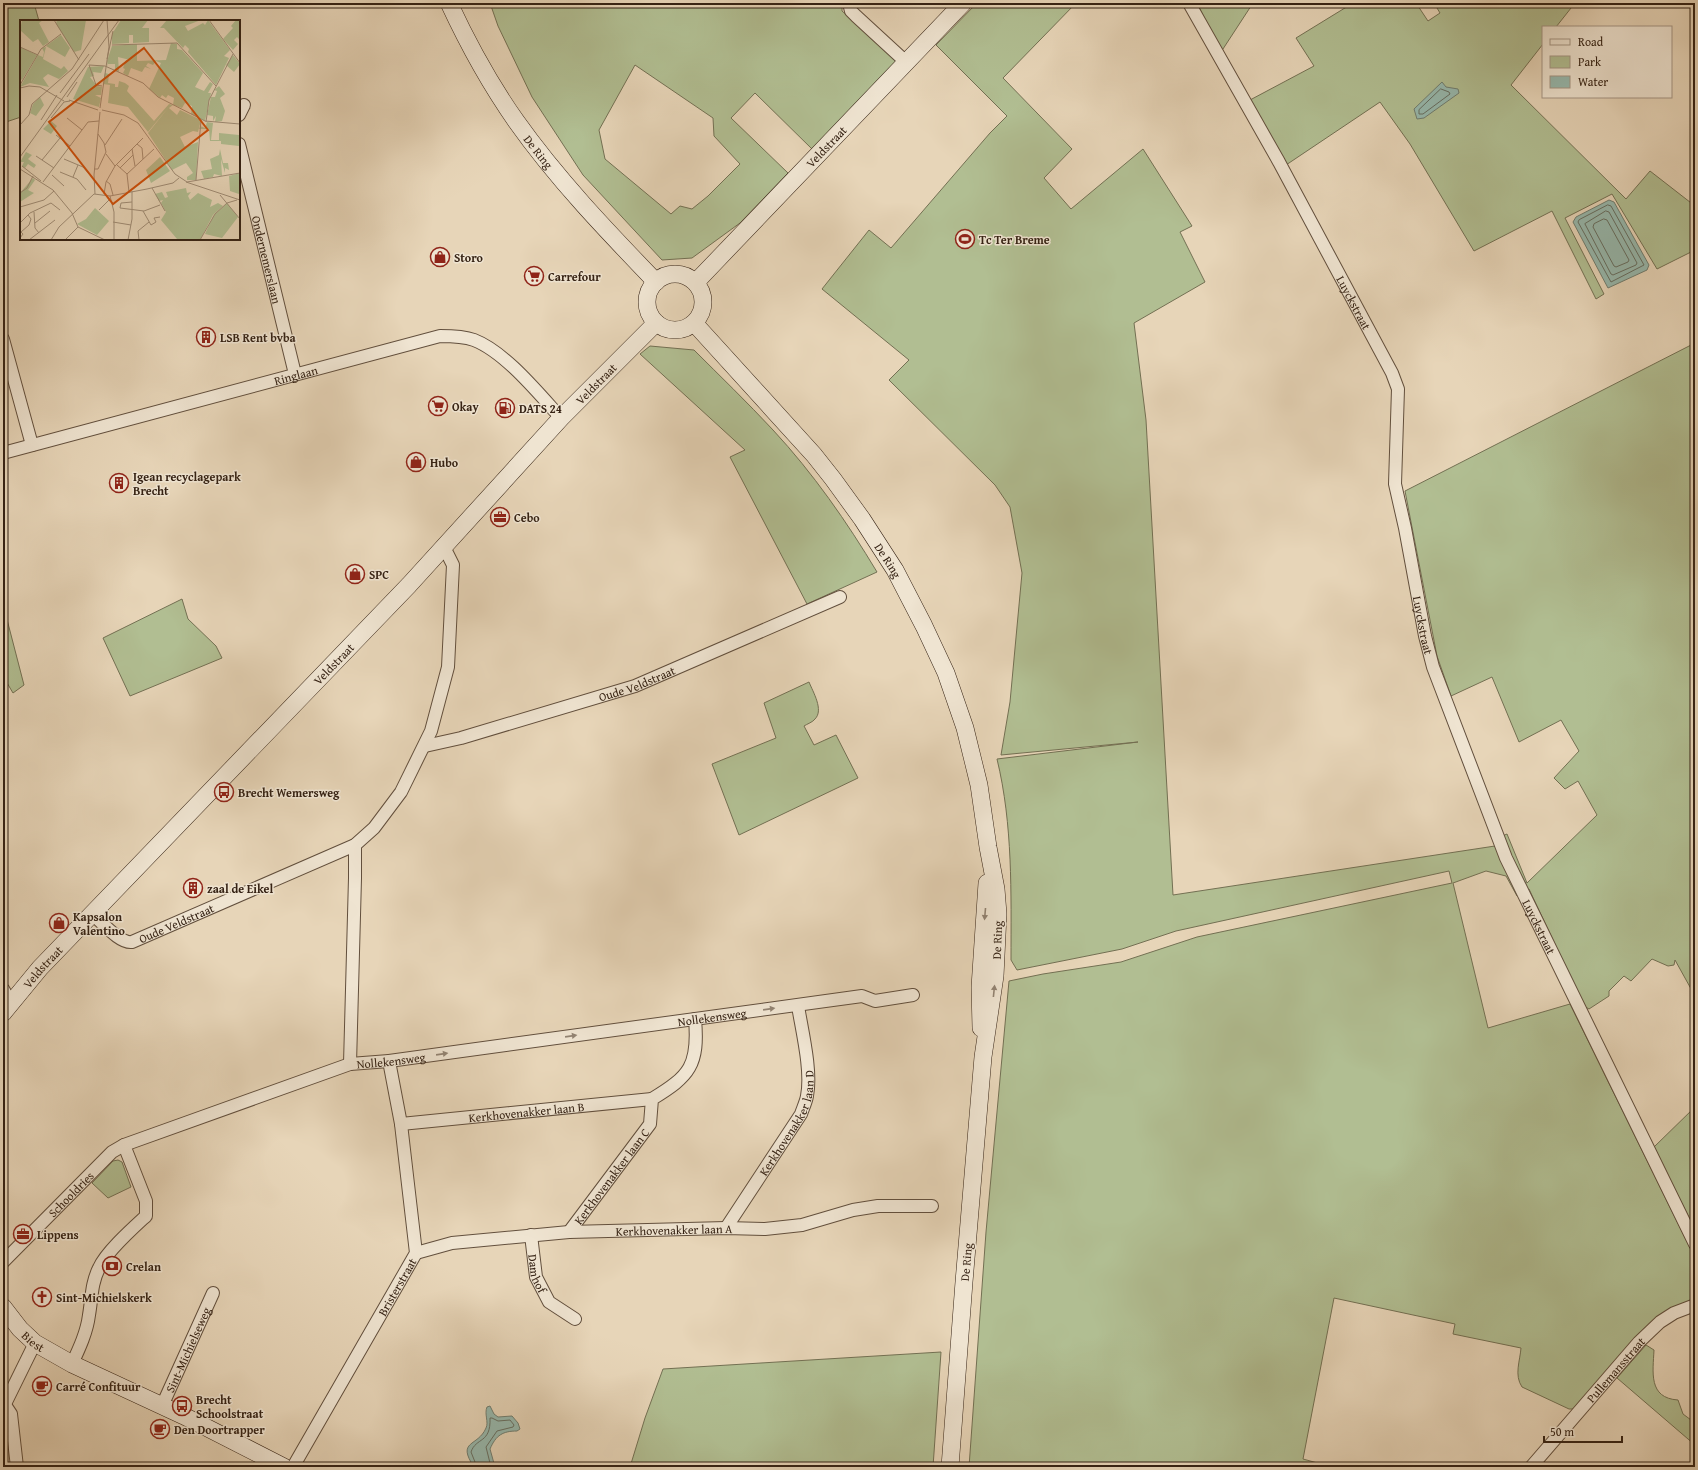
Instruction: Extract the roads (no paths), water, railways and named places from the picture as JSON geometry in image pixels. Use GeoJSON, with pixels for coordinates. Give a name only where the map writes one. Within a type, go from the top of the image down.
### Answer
{"type":"FeatureCollection","features":[{"type":"Feature","properties":{"kind":"main road","name":"De Ring"},"geometry":{"type":"LineString","coordinates":[[448,3],[488,78],[516,121],[580,200],[656,282]]}},
{"type":"Feature","properties":{"kind":"main road","name":"Veldstraat"},"geometry":{"type":"LineString","coordinates":[[696,282],[963,3]]}},
{"type":"Feature","properties":{"kind":"main road"},"geometry":{"type":"LineString","coordinates":[[670,274],[679,274],[688,276],[696,282],[704,297],[704,306],[701,315],[695,324],[681,330],[672,331],[663,328],[656,323],[650,316],[647,308],[647,299],[650,290],[656,282],[662,277],[670,274]]}},
{"type":"Feature","properties":{"kind":"main road","name":"Veldstraat"},"geometry":{"type":"LineString","coordinates":[[6,1002],[444,547],[561,418],[656,323]]}},
{"type":"Feature","properties":{"kind":"main road","name":"De Ring"},"geometry":{"type":"LineString","coordinates":[[695,324],[814,455],[862,519],[895,570],[924,626],[946,674],[965,728],[979,785],[996,889],[998,914],[995,976],[984,1057],[964,1282],[950,1467]]}},
{"type":"Feature","properties":{"kind":"main road","name":"Biest"},"geometry":{"type":"LineString","coordinates":[[3,1307],[20,1329],[35,1343],[72,1364],[162,1406],[284,1467]]}},
{"type":"Feature","properties":{"kind":"street"},"geometry":{"type":"LineString","coordinates":[[849,3],[856,16],[906,62]]}},
{"type":"Feature","properties":{"kind":"street","name":"Luyckstraat"},"geometry":{"type":"LineString","coordinates":[[1189,3],[1279,162],[1392,372],[1398,389],[1395,484],[1405,528],[1425,636],[1433,667],[1506,858],[1695,1244]]}},
{"type":"Feature","properties":{"kind":"street","name":"Ondernemerslaan"},"geometry":{"type":"LineString","coordinates":[[240,148],[295,374]]}},
{"type":"Feature","properties":{"kind":"street","name":"Ringlaan"},"geometry":{"type":"LineString","coordinates":[[3,453],[440,336],[457,336],[474,340],[494,351],[561,418]]}},
{"type":"Feature","properties":{"kind":"street"},"geometry":{"type":"LineString","coordinates":[[3,339],[32,445]]}},
{"type":"Feature","properties":{"kind":"street","name":"Oude Veldstraat"},"geometry":{"type":"LineString","coordinates":[[92,914],[119,938],[127,943],[132,942],[355,845],[374,828],[402,792],[425,746],[438,708],[448,667],[453,564],[444,547]]}},
{"type":"Feature","properties":{"kind":"street","name":"Oude Veldstraat"},"geometry":{"type":"LineString","coordinates":[[425,746],[461,738],[635,686],[840,597]]}},
{"type":"Feature","properties":{"kind":"street"},"geometry":{"type":"LineString","coordinates":[[350,1064],[355,845]]}},
{"type":"Feature","properties":{"kind":"street","name":"Nollekensweg"},"geometry":{"type":"LineString","coordinates":[[124,1145],[350,1064],[389,1061],[862,996],[874,1001],[913,995]]}},
{"type":"Feature","properties":{"kind":"street","name":"Kerkhovenakker laan D"},"geometry":{"type":"LineString","coordinates":[[726,1228],[801,1114],[807,1097],[807,1064],[798,1006]]}},
{"type":"Feature","properties":{"kind":"street"},"geometry":{"type":"LineString","coordinates":[[652,1099],[675,1085],[687,1072],[693,1060],[697,1041],[695,1019]]}},
{"type":"Feature","properties":{"kind":"street","name":"Bristerstraat"},"geometry":{"type":"LineString","coordinates":[[293,1467],[416,1253],[401,1124],[389,1061]]}},
{"type":"Feature","properties":{"kind":"street","name":"Kerkhovenakker laan B"},"geometry":{"type":"LineString","coordinates":[[401,1124],[652,1099]]}},
{"type":"Feature","properties":{"kind":"street","name":"Kerkhovenakker laan C"},"geometry":{"type":"LineString","coordinates":[[569,1232],[650,1124],[652,1099]]}},
{"type":"Feature","properties":{"kind":"street"},"geometry":{"type":"LineString","coordinates":[[72,1364],[85,1333],[89,1316],[91,1289],[99,1267],[106,1257],[146,1216],[146,1201],[124,1145]]}},
{"type":"Feature","properties":{"kind":"street","name":"Schooldries"},"geometry":{"type":"LineString","coordinates":[[3,1262],[112,1152],[124,1145]]}},
{"type":"Feature","properties":{"kind":"street","name":"Kerkhovenakker laan A"},"geometry":{"type":"LineString","coordinates":[[416,1253],[452,1243],[569,1232],[726,1228],[766,1229],[802,1225],[854,1210],[878,1206],[932,1206]]}},
{"type":"Feature","properties":{"kind":"street","name":"Damhof"},"geometry":{"type":"LineString","coordinates":[[531,1235],[536,1277],[549,1302],[575,1319]]}},
{"type":"Feature","properties":{"kind":"street","name":"Sint-Michielseweg"},"geometry":{"type":"LineString","coordinates":[[162,1406],[213,1293]]}},
{"type":"Feature","properties":{"kind":"street","name":"Pullemansstraat"},"geometry":{"type":"LineString","coordinates":[[1531,1467],[1639,1342],[1660,1322],[1674,1313],[1695,1305]]}},
{"type":"Feature","properties":{"kind":"street"},"geometry":{"type":"LineString","coordinates":[[17,1467],[11,1414],[4,1407],[8,1387],[35,1343]]}},
{"type":"Feature","properties":{"kind":"water"},"geometry":{"type":"Polygon","coordinates":[[[1442,82],[1446,87],[1458,89],[1459,93],[1424,118],[1417,119],[1414,109],[1442,82]]]}},
{"type":"Feature","properties":{"kind":"water"},"geometry":{"type":"Polygon","coordinates":[[[1609,200],[1614,202],[1649,265],[1647,270],[1608,288],[1573,222],[1576,217],[1609,200]]]}},
{"type":"Feature","properties":{"kind":"water"},"geometry":{"type":"Polygon","coordinates":[[[490,1406],[494,1414],[498,1417],[512,1416],[518,1423],[520,1429],[517,1431],[504,1433],[495,1440],[490,1449],[495,1467],[474,1467],[467,1452],[468,1448],[486,1428],[486,1410],[487,1407],[490,1406]]]}},
{"type":"Feature","properties":{"kind":"place","name":"Tc Ter Breme"},"geometry":{"type":"Point","coordinates":[965,239]}},
{"type":"Feature","properties":{"kind":"place","name":"Storo"},"geometry":{"type":"Point","coordinates":[440,257]}},
{"type":"Feature","properties":{"kind":"place","name":"Carrefour"},"geometry":{"type":"Point","coordinates":[534,276]}},
{"type":"Feature","properties":{"kind":"place","name":"LSB Rent bvba"},"geometry":{"type":"Point","coordinates":[206,337]}},
{"type":"Feature","properties":{"kind":"place","name":"Okay"},"geometry":{"type":"Point","coordinates":[438,406]}},
{"type":"Feature","properties":{"kind":"place","name":"DATS 24"},"geometry":{"type":"Point","coordinates":[505,408]}},
{"type":"Feature","properties":{"kind":"place","name":"Hubo"},"geometry":{"type":"Point","coordinates":[416,462]}},
{"type":"Feature","properties":{"kind":"place","name":"Igean recyclagepark Brecht"},"geometry":{"type":"Point","coordinates":[119,483]}},
{"type":"Feature","properties":{"kind":"place","name":"Cebo"},"geometry":{"type":"Point","coordinates":[500,517]}},
{"type":"Feature","properties":{"kind":"place","name":"SPC"},"geometry":{"type":"Point","coordinates":[355,574]}},
{"type":"Feature","properties":{"kind":"place","name":"Brecht Wemersweg"},"geometry":{"type":"Point","coordinates":[224,792]}},
{"type":"Feature","properties":{"kind":"place","name":"zaal de Eikel"},"geometry":{"type":"Point","coordinates":[193,888]}},
{"type":"Feature","properties":{"kind":"place","name":"Kapsalon Valentino"},"geometry":{"type":"Point","coordinates":[59,923]}},
{"type":"Feature","properties":{"kind":"place","name":"Lippens"},"geometry":{"type":"Point","coordinates":[23,1234]}},
{"type":"Feature","properties":{"kind":"place","name":"Crelan"},"geometry":{"type":"Point","coordinates":[112,1266]}},
{"type":"Feature","properties":{"kind":"place","name":"Sint-Michielskerk"},"geometry":{"type":"Point","coordinates":[42,1297]}},
{"type":"Feature","properties":{"kind":"place","name":"Carré Confituur"},"geometry":{"type":"Point","coordinates":[42,1386]}},
{"type":"Feature","properties":{"kind":"place","name":"Brecht Schoolstraat"},"geometry":{"type":"Point","coordinates":[182,1406]}},
{"type":"Feature","properties":{"kind":"place","name":"Den Doortrapper"},"geometry":{"type":"Point","coordinates":[160,1429]}}]}
